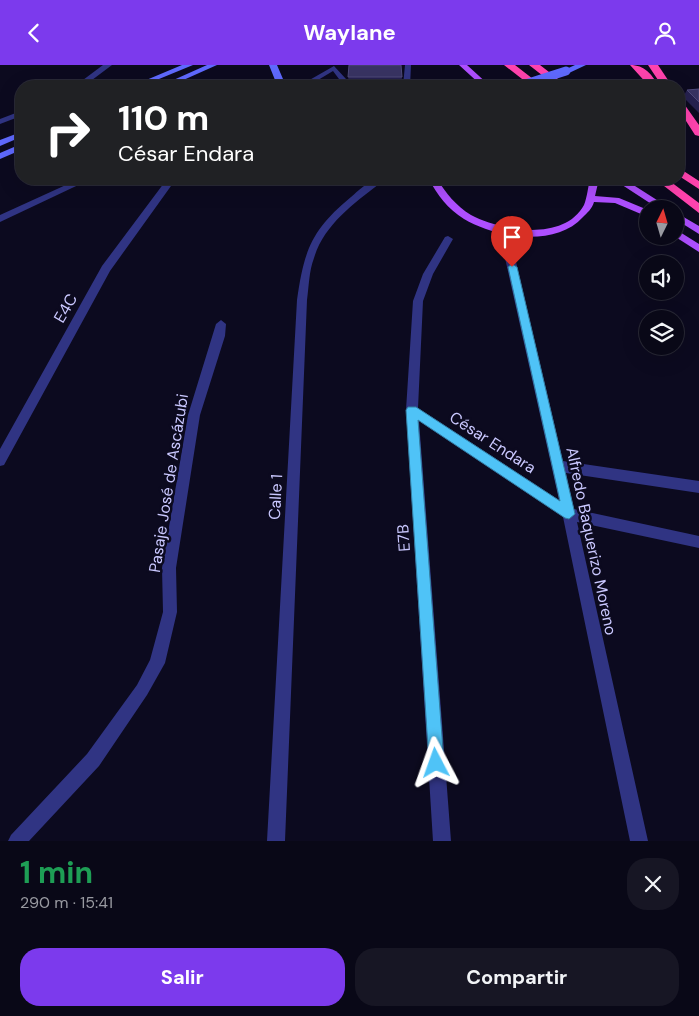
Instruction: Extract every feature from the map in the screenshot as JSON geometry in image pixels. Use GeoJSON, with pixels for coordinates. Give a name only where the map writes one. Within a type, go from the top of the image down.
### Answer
{"type":"FeatureCollection","features":[{"type":"Feature","properties":{"kind":"highway"},"geometry":{"type":"LineString","coordinates":[[509,65],[529,80]]}},
{"type":"Feature","properties":{"kind":"highway"},"geometry":{"type":"LineString","coordinates":[[534,65],[554,80]]}},
{"type":"Feature","properties":{"kind":"highway"},"geometry":{"type":"LineString","coordinates":[[635,65],[643,71],[650,80]]}},
{"type":"Feature","properties":{"kind":"highway"},"geometry":{"type":"LineString","coordinates":[[653,65],[663,80]]}},
{"type":"Feature","properties":{"kind":"highway"},"geometry":{"type":"LineString","coordinates":[[685,112],[699,133]]}},
{"type":"Feature","properties":{"kind":"highway"},"geometry":{"type":"LineString","coordinates":[[685,176],[699,186]]}},
{"type":"Feature","properties":{"kind":"highway"},"geometry":{"type":"LineString","coordinates":[[668,185],[699,209]]}},
{"type":"Feature","properties":{"kind":"main road"},"geometry":{"type":"LineString","coordinates":[[151,80],[189,65]]}},
{"type":"Feature","properties":{"kind":"main road"},"geometry":{"type":"LineString","coordinates":[[168,80],[202,65]]}},
{"type":"Feature","properties":{"kind":"main road"},"geometry":{"type":"LineString","coordinates":[[178,80],[213,65]]}},
{"type":"Feature","properties":{"kind":"main road"},"geometry":{"type":"LineString","coordinates":[[273,65],[279,80]]}},
{"type":"Feature","properties":{"kind":"main road"},"geometry":{"type":"LineString","coordinates":[[463,65],[479,80]]}},
{"type":"Feature","properties":{"kind":"main road"},"geometry":{"type":"LineString","coordinates":[[538,80],[582,65]]}},
{"type":"Feature","properties":{"kind":"main road"},"geometry":{"type":"LineString","coordinates":[[0,143],[15,137]]}},
{"type":"Feature","properties":{"kind":"main road"},"geometry":{"type":"LineString","coordinates":[[0,156],[15,150]]}},
{"type":"Feature","properties":{"kind":"main road"},"geometry":{"type":"LineString","coordinates":[[436,185],[438,190],[457,209],[491,227],[510,232],[535,233],[562,229],[581,216],[592,199],[593,185]]}},
{"type":"Feature","properties":{"kind":"main road"},"geometry":{"type":"LineString","coordinates":[[628,185],[652,200]]}},
{"type":"Feature","properties":{"kind":"main road"},"geometry":{"type":"LineString","coordinates":[[592,199],[616,200],[639,210]]}},
{"type":"Feature","properties":{"kind":"main road"},"geometry":{"type":"LineString","coordinates":[[684,221],[699,231]]}},
{"type":"Feature","properties":{"kind":"main road"},"geometry":{"type":"LineString","coordinates":[[684,239],[699,249]]}},
{"type":"Feature","properties":{"kind":"street"},"geometry":{"type":"LineString","coordinates":[[87,80],[108,65]]}},
{"type":"Feature","properties":{"kind":"street"},"geometry":{"type":"LineString","coordinates":[[0,122],[15,116]]}},
{"type":"Feature","properties":{"kind":"street"},"geometry":{"type":"LineString","coordinates":[[0,219],[73,185]]}},
{"type":"Feature","properties":{"kind":"street","name":"E4C"},"geometry":{"type":"LineString","coordinates":[[0,461],[106,269],[165,185]]}},
{"type":"Feature","properties":{"kind":"street","name":"Calle 1"},"geometry":{"type":"LineString","coordinates":[[276,841],[302,300],[309,257],[323,232],[341,210],[372,185]]}},
{"type":"Feature","properties":{"kind":"street","name":"E7B"},"geometry":{"type":"LineString","coordinates":[[442,841],[412,410],[418,301],[428,274],[448,239]]}},
{"type":"Feature","properties":{"kind":"street","name":"Alfredo Baquerizo Moreno"},"geometry":{"type":"LineString","coordinates":[[508,249],[569,514],[639,841]]}},
{"type":"Feature","properties":{"kind":"street","name":"Pasaje José de Ascázubi"},"geometry":{"type":"LineString","coordinates":[[17,841],[93,760],[142,690],[157,663],[170,612],[169,568],[194,415],[219,336],[220,324]]}},
{"type":"Feature","properties":{"kind":"street","name":"César Endara"},"geometry":{"type":"LineString","coordinates":[[412,410],[569,514],[699,542]]}},
{"type":"Feature","properties":{"kind":"street"},"geometry":{"type":"LineString","coordinates":[[558,465],[699,487]]}},
{"type":"Feature","properties":{"kind":"lane"},"geometry":{"type":"LineString","coordinates":[[407,80],[408,65]]}},
{"type":"Feature","properties":{"kind":"lane"},"geometry":{"type":"LineString","coordinates":[[312,80],[334,66],[342,80]]}},
{"type":"Feature","properties":{"kind":"building"},"geometry":{"type":"Polygon","coordinates":[[[349,65],[401,65],[402,77],[348,77],[349,65]]]}},
{"type":"Feature","properties":{"kind":"building"},"geometry":{"type":"Polygon","coordinates":[[[699,89],[699,102],[687,90],[699,89]]]}},
{"type":"Feature","properties":{"kind":"route"},"geometry":{"type":"LineString","coordinates":[[436,763],[412,410],[569,514],[512,267]]}}]}
